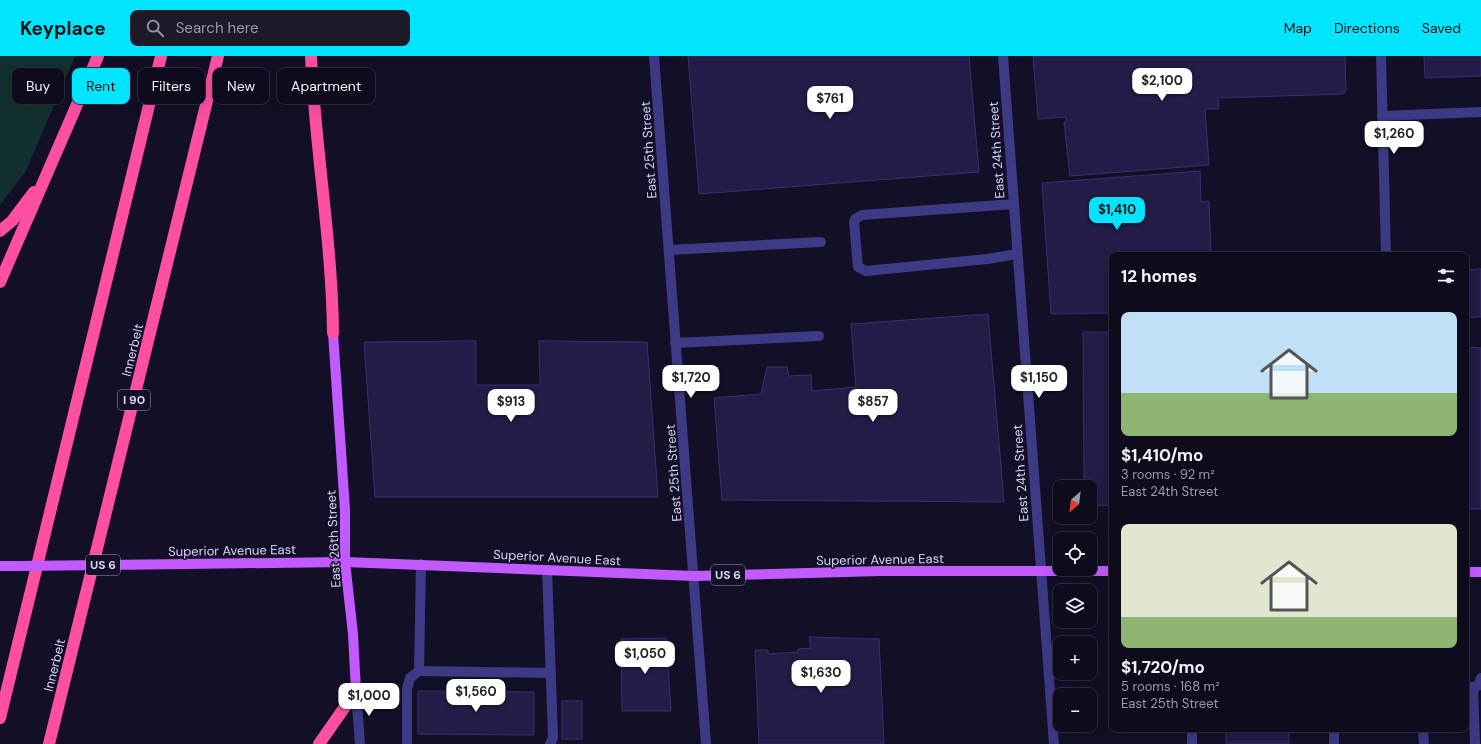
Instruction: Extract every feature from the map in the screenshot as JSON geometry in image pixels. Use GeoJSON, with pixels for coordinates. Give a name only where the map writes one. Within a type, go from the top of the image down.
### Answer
{"type":"FeatureCollection","features":[{"type":"Feature","properties":{"kind":"highway"},"geometry":{"type":"LineString","coordinates":[[0,282],[98,56]]}},
{"type":"Feature","properties":{"kind":"highway"},"geometry":{"type":"LineString","coordinates":[[0,718],[161,56]]}},
{"type":"Feature","properties":{"kind":"highway","name":"Innerbelt"},"geometry":{"type":"LineString","coordinates":[[49,744],[218,56]]}},
{"type":"Feature","properties":{"kind":"highway"},"geometry":{"type":"LineString","coordinates":[[311,56],[313,104],[333,294],[333,333]]}},
{"type":"Feature","properties":{"kind":"highway"},"geometry":{"type":"LineString","coordinates":[[0,231],[12,221],[44,178]]}},
{"type":"Feature","properties":{"kind":"highway"},"geometry":{"type":"LineString","coordinates":[[319,744],[356,691]]}},
{"type":"Feature","properties":{"kind":"main road","name":"East 26th Street"},"geometry":{"type":"LineString","coordinates":[[333,333],[345,510],[345,562],[353,634],[356,691]]}},
{"type":"Feature","properties":{"kind":"main road","name":"Superior Avenue East"},"geometry":{"type":"LineString","coordinates":[[0,566],[345,562],[694,576],[881,571],[1109,571]]}},
{"type":"Feature","properties":{"kind":"main road"},"geometry":{"type":"LineString","coordinates":[[1469,572],[1481,572]]}},
{"type":"Feature","properties":{"kind":"street","name":"East 25th Street"},"geometry":{"type":"LineString","coordinates":[[654,56],[706,744]]}},
{"type":"Feature","properties":{"kind":"street","name":"East 24th Street"},"geometry":{"type":"LineString","coordinates":[[1003,56],[1054,744]]}},
{"type":"Feature","properties":{"kind":"street"},"geometry":{"type":"LineString","coordinates":[[1381,56],[1386,252]]}},
{"type":"Feature","properties":{"kind":"street"},"geometry":{"type":"LineString","coordinates":[[1382,116],[1481,112]]}},
{"type":"Feature","properties":{"kind":"street"},"geometry":{"type":"LineString","coordinates":[[1014,204],[862,215],[854,222],[858,267],[866,271],[987,259],[1017,254]]}},
{"type":"Feature","properties":{"kind":"street"},"geometry":{"type":"LineString","coordinates":[[669,250],[821,242]]}},
{"type":"Feature","properties":{"kind":"street"},"geometry":{"type":"LineString","coordinates":[[676,343],[819,336]]}},
{"type":"Feature","properties":{"kind":"street"},"geometry":{"type":"LineString","coordinates":[[419,671],[421,564]]}},
{"type":"Feature","properties":{"kind":"street"},"geometry":{"type":"LineString","coordinates":[[547,570],[553,738],[550,744]]}},
{"type":"Feature","properties":{"kind":"street"},"geometry":{"type":"LineString","coordinates":[[408,744],[407,689],[410,678],[419,671],[551,673]]}},
{"type":"Feature","properties":{"kind":"street"},"geometry":{"type":"LineString","coordinates":[[1475,744],[1470,688],[1478,686],[1481,678]]}},
{"type":"Feature","properties":{"kind":"street","name":"East 26th Street"},"geometry":{"type":"LineString","coordinates":[[356,691],[360,744]]}},
{"type":"Feature","properties":{"kind":"street"},"geometry":{"type":"LineString","coordinates":[[1192,732],[1192,744]]}},
{"type":"Feature","properties":{"kind":"street"},"geometry":{"type":"LineString","coordinates":[[1334,732],[1334,744]]}},
{"type":"Feature","properties":{"kind":"street"},"geometry":{"type":"LineString","coordinates":[[1423,732],[1424,744]]}},
{"type":"Feature","properties":{"kind":"green space"},"geometry":{"type":"Polygon","coordinates":[[[0,56],[75,56],[64,82],[64,68],[12,68],[12,104],[55,104],[26,171],[0,205],[0,56]]]}},
{"type":"Feature","properties":{"kind":"building"},"geometry":{"type":"Polygon","coordinates":[[[688,56],[969,56],[979,172],[699,194],[688,56]]]}},
{"type":"Feature","properties":{"kind":"building"},"geometry":{"type":"Polygon","coordinates":[[[1033,56],[1345,56],[1346,91],[1343,94],[1218,98],[1219,109],[1205,109],[1209,165],[1070,176],[1064,122],[1066,122],[1066,117],[1038,119],[1033,56]]]}},
{"type":"Feature","properties":{"kind":"building"},"geometry":{"type":"Polygon","coordinates":[[[1424,56],[1481,56],[1481,76],[1425,78],[1424,56]]]}},
{"type":"Feature","properties":{"kind":"building"},"geometry":{"type":"Polygon","coordinates":[[[1200,171],[1201,202],[1209,201],[1211,252],[1109,252],[1109,313],[1051,314],[1042,183],[1200,171]]]}},
{"type":"Feature","properties":{"kind":"building"},"geometry":{"type":"Polygon","coordinates":[[[1481,269],[1481,317],[1469,318],[1469,270],[1481,269]]]}},
{"type":"Feature","properties":{"kind":"building"},"geometry":{"type":"Polygon","coordinates":[[[988,314],[1004,502],[722,500],[714,398],[761,394],[767,367],[787,367],[789,376],[811,375],[812,391],[856,387],[851,324],[988,314]]]}},
{"type":"Feature","properties":{"kind":"building"},"geometry":{"type":"Polygon","coordinates":[[[1083,332],[1109,332],[1109,505],[1097,506],[1097,480],[1084,480],[1083,332]]]}},
{"type":"Feature","properties":{"kind":"building"},"geometry":{"type":"Polygon","coordinates":[[[476,341],[476,385],[540,385],[539,341],[647,342],[658,497],[375,497],[364,342],[476,341]]]}},
{"type":"Feature","properties":{"kind":"building"},"geometry":{"type":"Polygon","coordinates":[[[1469,347],[1481,348],[1481,509],[1469,509],[1469,347]]]}},
{"type":"Feature","properties":{"kind":"building"},"geometry":{"type":"Polygon","coordinates":[[[809,637],[879,639],[884,744],[759,744],[755,650],[768,650],[768,654],[798,652],[798,649],[811,648],[809,637]]]}},
{"type":"Feature","properties":{"kind":"building"},"geometry":{"type":"Polygon","coordinates":[[[666,638],[671,711],[622,711],[621,639],[666,638]]]}},
{"type":"Feature","properties":{"kind":"building"},"geometry":{"type":"Polygon","coordinates":[[[418,691],[534,692],[534,735],[418,734],[418,691]]]}},
{"type":"Feature","properties":{"kind":"building"},"geometry":{"type":"Polygon","coordinates":[[[562,701],[582,701],[582,739],[562,739],[562,701]]]}},
{"type":"Feature","properties":{"kind":"building"},"geometry":{"type":"Polygon","coordinates":[[[1226,732],[1289,732],[1289,744],[1226,744],[1226,732]]]}}]}
